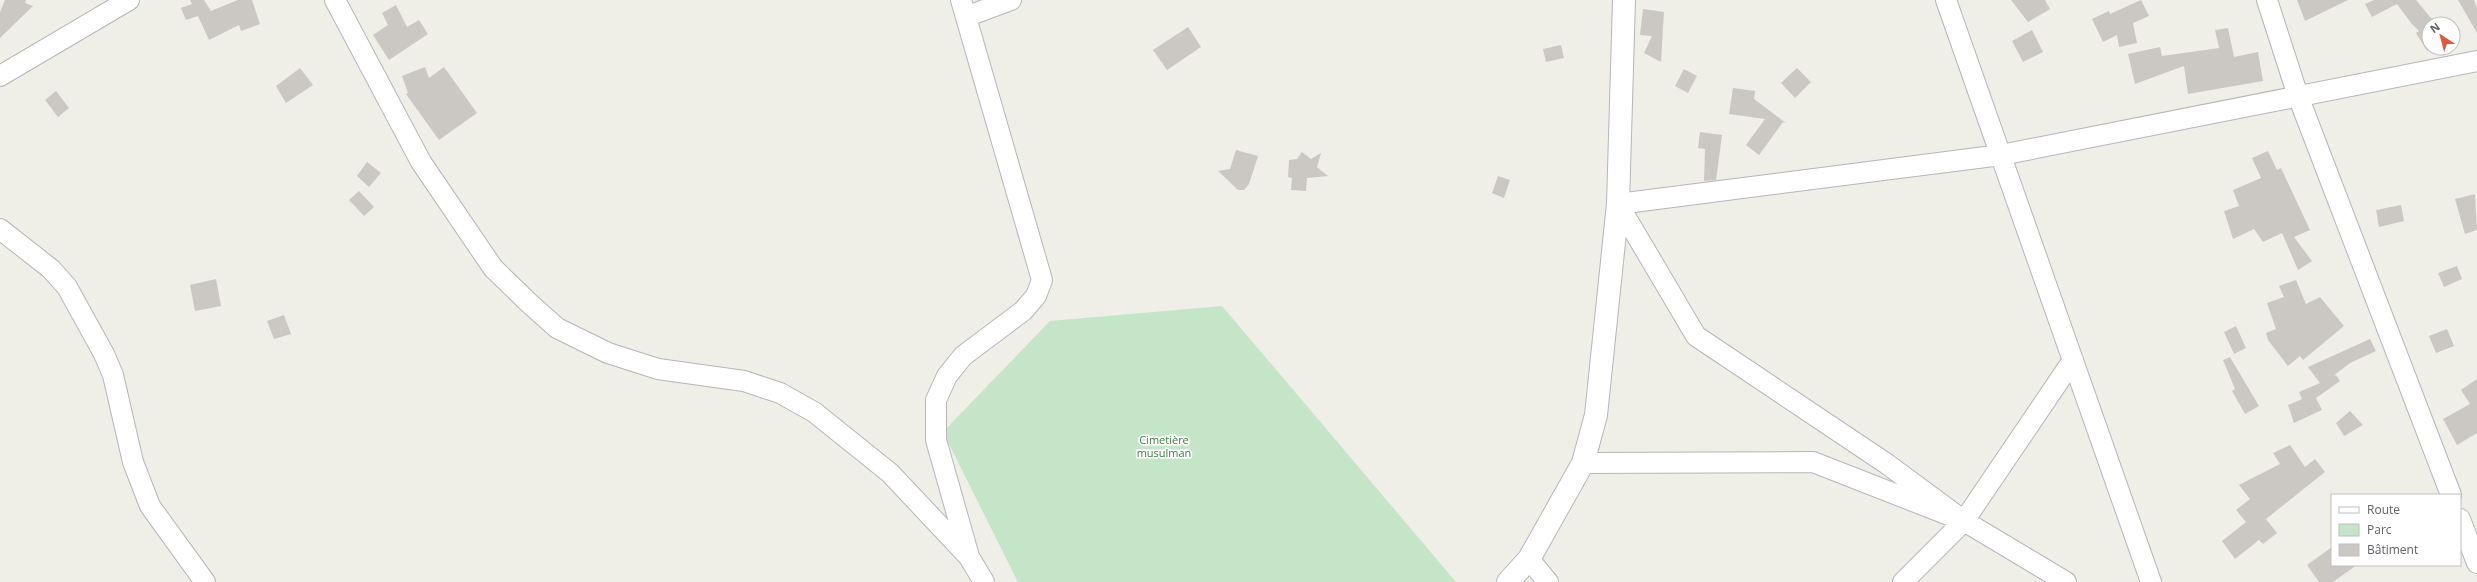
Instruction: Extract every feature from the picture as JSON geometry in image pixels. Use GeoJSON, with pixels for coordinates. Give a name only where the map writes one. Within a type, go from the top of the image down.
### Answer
{"type":"FeatureCollection","features":[{"type":"Feature","properties":{"kind":"street"},"geometry":{"type":"LineString","coordinates":[[0,76],[129,0]]}},
{"type":"Feature","properties":{"kind":"street"},"geometry":{"type":"LineString","coordinates":[[335,0],[421,162],[493,268],[551,323],[608,353],[658,369],[744,381],[787,397],[814,412],[890,473],[970,557]]}},
{"type":"Feature","properties":{"kind":"street"},"geometry":{"type":"LineString","coordinates":[[984,582],[970,557],[936,440],[936,400],[947,376],[963,356],[1023,311],[1036,296],[1042,280],[964,8],[1011,0]]}},
{"type":"Feature","properties":{"kind":"street"},"geometry":{"type":"LineString","coordinates":[[1508,582],[1529,559],[1583,463],[1596,415],[1618,204],[1624,0]]}},
{"type":"Feature","properties":{"kind":"street"},"geometry":{"type":"LineString","coordinates":[[1946,0],[2152,582]]}},
{"type":"Feature","properties":{"kind":"street"},"geometry":{"type":"LineString","coordinates":[[2267,0],[2298,96],[2451,494]]}},
{"type":"Feature","properties":{"kind":"street"},"geometry":{"type":"LineString","coordinates":[[1618,204],[2001,154],[2477,61]]}},
{"type":"Feature","properties":{"kind":"street"},"geometry":{"type":"LineString","coordinates":[[1618,204],[1696,336],[1887,464],[1964,521],[2066,582]]}},
{"type":"Feature","properties":{"kind":"street"},"geometry":{"type":"LineString","coordinates":[[0,229],[51,269],[67,287],[113,375],[133,462],[150,506],[205,582]]}},
{"type":"Feature","properties":{"kind":"street"},"geometry":{"type":"LineString","coordinates":[[1903,582],[1964,521],[2074,360]]}},
{"type":"Feature","properties":{"kind":"street"},"geometry":{"type":"LineString","coordinates":[[1583,463],[1813,462],[1964,521]]}},
{"type":"Feature","properties":{"kind":"street"},"geometry":{"type":"LineString","coordinates":[[2461,521],[2477,563]]}},
{"type":"Feature","properties":{"kind":"street"},"geometry":{"type":"LineString","coordinates":[[1529,559],[1548,582]]}},
{"type":"Feature","properties":{"kind":"green space","name":"Cimetière musulman"},"geometry":{"type":"Polygon","coordinates":[[[1222,306],[1456,582],[1018,582],[943,432],[1050,321],[1222,306]]]}},
{"type":"Feature","properties":{"kind":"building"},"geometry":{"type":"Polygon","coordinates":[[[5,0],[26,0],[25,3],[33,6],[0,38],[0,12],[5,0]]]}},
{"type":"Feature","properties":{"kind":"building"},"geometry":{"type":"Polygon","coordinates":[[[190,0],[204,0],[211,11],[238,0],[252,0],[260,24],[241,31],[239,25],[209,40],[198,16],[186,20],[181,8],[192,4],[190,0]]]}},
{"type":"Feature","properties":{"kind":"building"},"geometry":{"type":"Polygon","coordinates":[[[2011,0],[2045,0],[2050,9],[2028,22],[2011,0]]]}},
{"type":"Feature","properties":{"kind":"building"},"geometry":{"type":"Polygon","coordinates":[[[2141,0],[2149,16],[2133,23],[2137,43],[2119,47],[2117,35],[2103,42],[2092,19],[2109,11],[2110,14],[2141,0]]]}},
{"type":"Feature","properties":{"kind":"building"},"geometry":{"type":"Polygon","coordinates":[[[2297,0],[2348,0],[2305,21],[2297,0]]]}},
{"type":"Feature","properties":{"kind":"building"},"geometry":{"type":"Polygon","coordinates":[[[2374,0],[2416,0],[2429,16],[2421,16],[2421,41],[2416,33],[2419,31],[2397,4],[2372,17],[2365,4],[2374,0]]]}},
{"type":"Feature","properties":{"kind":"building"},"geometry":{"type":"Polygon","coordinates":[[[2458,0],[2474,0],[2477,8],[2477,33],[2458,0]]]}},
{"type":"Feature","properties":{"kind":"building"},"geometry":{"type":"Polygon","coordinates":[[[396,5],[407,27],[419,20],[428,34],[389,60],[373,35],[388,25],[382,13],[396,5]]]}},
{"type":"Feature","properties":{"kind":"building"},"geometry":{"type":"Polygon","coordinates":[[[1643,9],[1664,12],[1661,62],[1644,53],[1652,36],[1640,35],[1643,9]]]}},
{"type":"Feature","properties":{"kind":"building"},"geometry":{"type":"Polygon","coordinates":[[[1188,27],[1201,47],[1167,70],[1153,50],[1188,27]]]}},
{"type":"Feature","properties":{"kind":"building"},"geometry":{"type":"Polygon","coordinates":[[[2228,28],[2234,57],[2258,52],[2263,81],[2188,94],[2184,66],[2135,84],[2128,54],[2160,47],[2162,56],[2219,48],[2215,30],[2228,28]]]}},
{"type":"Feature","properties":{"kind":"building"},"geometry":{"type":"Polygon","coordinates":[[[2032,30],[2043,52],[2023,62],[2012,41],[2032,30]]]}},
{"type":"Feature","properties":{"kind":"building"},"geometry":{"type":"Polygon","coordinates":[[[1561,45],[1564,58],[1546,62],[1543,49],[1561,45]]]}},
{"type":"Feature","properties":{"kind":"building"},"geometry":{"type":"Polygon","coordinates":[[[425,67],[429,78],[444,67],[477,113],[439,140],[406,94],[408,93],[402,76],[425,67]]]}},
{"type":"Feature","properties":{"kind":"building"},"geometry":{"type":"Polygon","coordinates":[[[300,68],[313,85],[286,103],[276,86],[300,68]]]}},
{"type":"Feature","properties":{"kind":"building"},"geometry":{"type":"Polygon","coordinates":[[[1797,68],[1811,82],[1795,98],[1781,83],[1797,68]]]}},
{"type":"Feature","properties":{"kind":"building"},"geometry":{"type":"Polygon","coordinates":[[[1684,69],[1697,76],[1688,93],[1675,86],[1684,69]]]}},
{"type":"Feature","properties":{"kind":"building"},"geometry":{"type":"Polygon","coordinates":[[[1733,88],[1755,91],[1754,99],[1786,123],[1783,122],[1759,155],[1746,145],[1765,119],[1729,114],[1733,88]]]}},
{"type":"Feature","properties":{"kind":"building"},"geometry":{"type":"Polygon","coordinates":[[[56,91],[69,108],[58,117],[45,100],[56,91]]]}},
{"type":"Feature","properties":{"kind":"building"},"geometry":{"type":"Polygon","coordinates":[[[1700,132],[1722,135],[1716,180],[1704,181],[1705,149],[1698,148],[1700,132]]]}},
{"type":"Feature","properties":{"kind":"building"},"geometry":{"type":"Polygon","coordinates":[[[1236,150],[1258,156],[1249,184],[1244,190],[1238,190],[1218,171],[1230,169],[1236,150]]]}},
{"type":"Feature","properties":{"kind":"building"},"geometry":{"type":"Polygon","coordinates":[[[2268,151],[2277,170],[2281,168],[2310,230],[2294,237],[2312,261],[2298,270],[2282,233],[2263,242],[2254,229],[2233,239],[2224,211],[2239,206],[2233,190],[2261,178],[2252,158],[2268,151]]]}},
{"type":"Feature","properties":{"kind":"building"},"geometry":{"type":"Polygon","coordinates":[[[1302,152],[1311,159],[1321,153],[1317,167],[1328,176],[1307,178],[1306,191],[1291,190],[1292,178],[1288,177],[1289,160],[1297,159],[1302,152]]]}},
{"type":"Feature","properties":{"kind":"building"},"geometry":{"type":"Polygon","coordinates":[[[367,162],[381,173],[369,187],[357,176],[367,162]]]}},
{"type":"Feature","properties":{"kind":"building"},"geometry":{"type":"Polygon","coordinates":[[[1498,176],[1510,180],[1504,198],[1492,193],[1498,176]]]}},
{"type":"Feature","properties":{"kind":"building"},"geometry":{"type":"Polygon","coordinates":[[[359,191],[374,207],[364,216],[349,200],[359,191]]]}},
{"type":"Feature","properties":{"kind":"building"},"geometry":{"type":"Polygon","coordinates":[[[2475,194],[2477,230],[2465,234],[2455,199],[2475,194]]]}},
{"type":"Feature","properties":{"kind":"building"},"geometry":{"type":"Polygon","coordinates":[[[2401,205],[2404,221],[2379,227],[2376,210],[2401,205]]]}},
{"type":"Feature","properties":{"kind":"building"},"geometry":{"type":"Polygon","coordinates":[[[2457,266],[2462,279],[2444,287],[2438,273],[2457,266]]]}},
{"type":"Feature","properties":{"kind":"building"},"geometry":{"type":"Polygon","coordinates":[[[216,279],[221,306],[195,311],[190,285],[216,279]]]}},
{"type":"Feature","properties":{"kind":"building"},"geometry":{"type":"Polygon","coordinates":[[[2296,280],[2306,304],[2320,297],[2344,326],[2303,360],[2300,356],[2288,366],[2268,340],[2266,333],[2276,329],[2267,303],[2284,297],[2279,286],[2296,280]]]}},
{"type":"Feature","properties":{"kind":"building"},"geometry":{"type":"Polygon","coordinates":[[[284,315],[291,334],[274,339],[267,321],[284,315]]]}},
{"type":"Feature","properties":{"kind":"building"},"geometry":{"type":"Polygon","coordinates":[[[2236,326],[2246,348],[2234,354],[2224,332],[2236,326]]]}},
{"type":"Feature","properties":{"kind":"building"},"geometry":{"type":"Polygon","coordinates":[[[2447,329],[2454,346],[2436,353],[2429,336],[2447,329]]]}},
{"type":"Feature","properties":{"kind":"building"},"geometry":{"type":"Polygon","coordinates":[[[2370,339],[2376,351],[2350,363],[2333,376],[2336,375],[2340,381],[2316,398],[2322,410],[2294,423],[2288,405],[2302,399],[2299,392],[2320,383],[2308,367],[2370,339]]]}},
{"type":"Feature","properties":{"kind":"building"},"geometry":{"type":"Polygon","coordinates":[[[2230,357],[2259,406],[2245,414],[2232,391],[2235,389],[2223,360],[2230,357]]]}},
{"type":"Feature","properties":{"kind":"building"},"geometry":{"type":"Polygon","coordinates":[[[2477,379],[2477,433],[2457,445],[2443,419],[2470,404],[2461,390],[2477,379]]]}},
{"type":"Feature","properties":{"kind":"building"},"geometry":{"type":"Polygon","coordinates":[[[2350,411],[2363,425],[2344,436],[2336,423],[2350,411]]]}},
{"type":"Feature","properties":{"kind":"building"},"geometry":{"type":"Polygon","coordinates":[[[2290,445],[2305,467],[2315,459],[2325,472],[2266,519],[2277,533],[2263,544],[2259,540],[2235,559],[2222,541],[2246,522],[2236,510],[2250,499],[2239,485],[2280,464],[2273,453],[2290,445]]]}},
{"type":"Feature","properties":{"kind":"building"},"geometry":{"type":"Polygon","coordinates":[[[2331,548],[2331,566],[2356,566],[2333,582],[2319,582],[2307,565],[2331,548]]]}}]}
